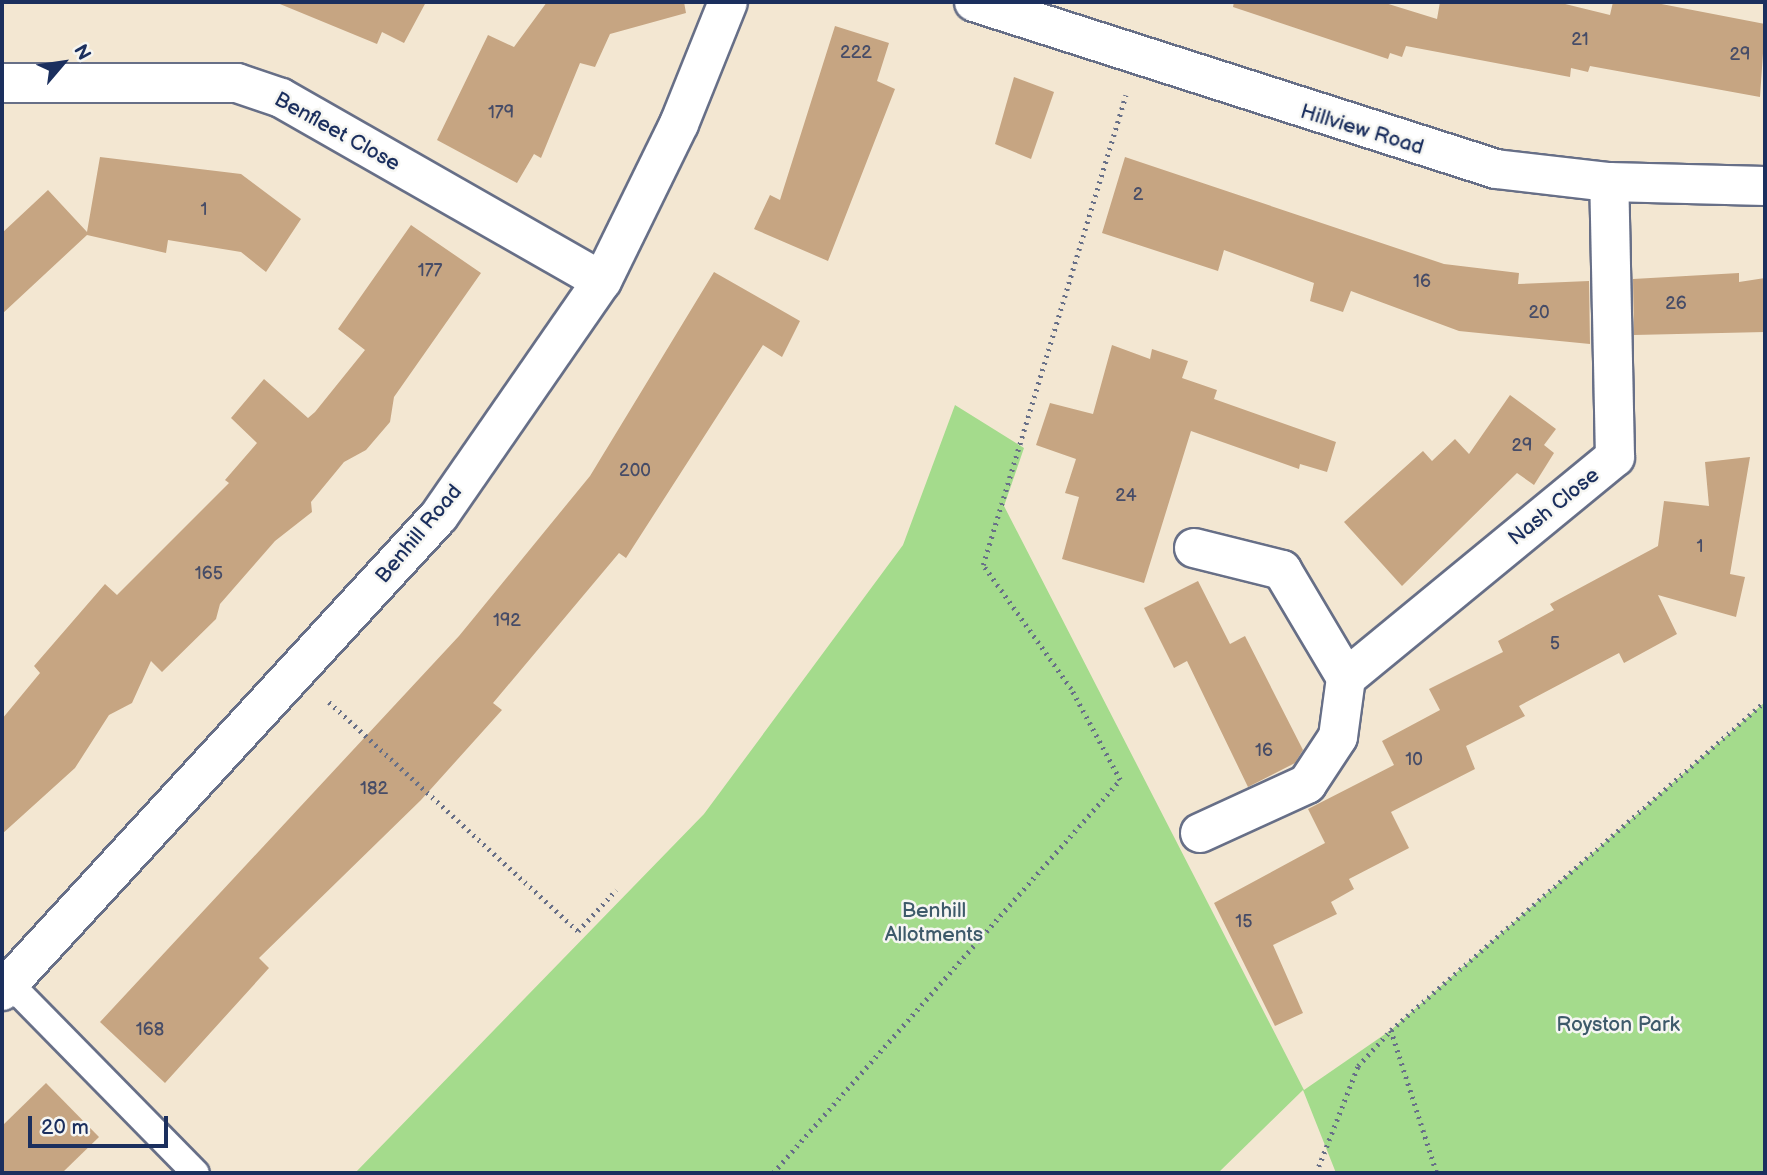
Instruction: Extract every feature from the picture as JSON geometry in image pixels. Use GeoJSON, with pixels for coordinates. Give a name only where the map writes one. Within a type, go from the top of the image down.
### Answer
{"type":"FeatureCollection","features":[{"type":"Feature","properties":{"kind":"street","name":"Benhill Road"},"geometry":{"type":"LineString","coordinates":[[6,987],[439,516],[602,281],[679,124],[728,2]]}},
{"type":"Feature","properties":{"kind":"street","name":"Hillview Road"},"geometry":{"type":"LineString","coordinates":[[974,2],[1137,57],[1496,169],[1609,181],[1765,186]]}},
{"type":"Feature","properties":{"kind":"street","name":"Benfleet Close"},"geometry":{"type":"LineString","coordinates":[[2,83],[237,83],[281,98],[602,281]]}},
{"type":"Feature","properties":{"kind":"street","name":"Nash Close"},"geometry":{"type":"LineString","coordinates":[[1346,678],[1615,457],[1609,181]]}},
{"type":"Feature","properties":{"kind":"street"},"geometry":{"type":"LineString","coordinates":[[1194,548],[1282,570],[1346,678],[1338,737],[1307,784],[1200,833]]}},
{"type":"Feature","properties":{"kind":"lane"},"geometry":{"type":"LineString","coordinates":[[6,987],[196,1173]]}},
{"type":"Feature","properties":{"kind":"path"},"geometry":{"type":"LineString","coordinates":[[773,1173],[1119,780],[1071,689],[983,565],[1137,57]]}},
{"type":"Feature","properties":{"kind":"path"},"geometry":{"type":"LineString","coordinates":[[296,672],[578,931],[616,890]]}},
{"type":"Feature","properties":{"kind":"path"},"geometry":{"type":"LineString","coordinates":[[1316,1173],[1358,1066],[1391,1030],[1765,702]]}},
{"type":"Feature","properties":{"kind":"path"},"geometry":{"type":"LineString","coordinates":[[1391,1030],[1437,1173]]}},
{"type":"Feature","properties":{"kind":"green space","name":"Benhill Allotments"},"geometry":{"type":"Polygon","coordinates":[[[955,405],[1024,448],[1004,506],[1304,1090],[1391,1030],[1765,702],[1765,1173],[1336,1173],[1303,1090],[1218,1173],[355,1173],[704,814],[903,545],[955,405]]]}},
{"type":"Feature","properties":{"kind":"building"},"geometry":{"type":"Polygon","coordinates":[[[275,2],[426,2],[404,43],[382,32],[377,44],[275,2]]]}},
{"type":"Feature","properties":{"kind":"building"},"geometry":{"type":"Polygon","coordinates":[[[547,2],[684,2],[686,13],[610,34],[595,67],[580,63],[541,158],[534,154],[517,183],[437,140],[488,35],[514,47],[547,2]]]}},
{"type":"Feature","properties":{"kind":"building"},"geometry":{"type":"Polygon","coordinates":[[[1234,2],[1382,2],[1437,19],[1440,2],[1557,2],[1610,15],[1613,2],[1651,2],[1765,24],[1760,97],[1590,66],[1588,72],[1571,68],[1570,77],[1406,46],[1402,57],[1390,53],[1388,59],[1233,7],[1234,2]]]}},
{"type":"Feature","properties":{"kind":"building"},"geometry":{"type":"Polygon","coordinates":[[[835,26],[889,43],[877,81],[895,89],[828,261],[754,229],[770,195],[780,200],[835,26]]]}},
{"type":"Feature","properties":{"kind":"building"},"geometry":{"type":"Polygon","coordinates":[[[1014,77],[1054,92],[1031,159],[995,144],[1014,77]]]}},
{"type":"Feature","properties":{"kind":"building"},"geometry":{"type":"Polygon","coordinates":[[[100,157],[241,174],[301,219],[266,272],[241,252],[168,240],[166,253],[87,235],[2,314],[2,233],[48,190],[87,232],[100,157]]]}},
{"type":"Feature","properties":{"kind":"building"},"geometry":{"type":"Polygon","coordinates":[[[1125,157],[1444,264],[1519,273],[1518,284],[1589,281],[1590,344],[1459,331],[1351,291],[1343,312],[1310,301],[1314,283],[1224,250],[1218,271],[1102,233],[1125,157]]]}},
{"type":"Feature","properties":{"kind":"building"},"geometry":{"type":"Polygon","coordinates":[[[411,225],[481,273],[394,397],[390,422],[366,450],[344,462],[311,502],[312,512],[275,541],[220,604],[216,619],[162,672],[151,661],[132,703],[109,715],[75,768],[2,834],[2,719],[40,673],[34,666],[105,584],[117,595],[229,483],[225,480],[257,443],[231,418],[264,379],[308,418],[315,412],[365,350],[338,329],[411,225]]]}},
{"type":"Feature","properties":{"kind":"building"},"geometry":{"type":"Polygon","coordinates":[[[714,272],[800,321],[782,357],[763,345],[626,558],[619,553],[493,703],[502,710],[421,800],[259,958],[269,968],[165,1083],[100,1022],[459,636],[590,476],[714,272]]]}},
{"type":"Feature","properties":{"kind":"building"},"geometry":{"type":"Polygon","coordinates":[[[1739,273],[1739,282],[1765,278],[1765,332],[1634,335],[1633,279],[1739,273]]]}},
{"type":"Feature","properties":{"kind":"building"},"geometry":{"type":"Polygon","coordinates":[[[1112,345],[1150,359],[1152,349],[1188,361],[1182,378],[1217,390],[1214,399],[1336,442],[1327,472],[1300,464],[1299,469],[1191,431],[1144,583],[1062,559],[1079,497],[1065,493],[1076,459],[1036,445],[1050,403],[1093,414],[1112,345]]]}},
{"type":"Feature","properties":{"kind":"building"},"geometry":{"type":"Polygon","coordinates":[[[1510,395],[1556,429],[1544,445],[1554,453],[1534,485],[1517,473],[1402,586],[1344,522],[1423,451],[1432,461],[1455,439],[1469,454],[1510,395]]]}},
{"type":"Feature","properties":{"kind":"building"},"geometry":{"type":"Polygon","coordinates":[[[1750,457],[1730,574],[1745,577],[1736,617],[1658,595],[1677,634],[1624,663],[1619,653],[1519,706],[1525,716],[1466,746],[1475,769],[1391,812],[1409,848],[1349,879],[1354,889],[1331,902],[1337,914],[1273,945],[1303,1013],[1275,1026],[1214,903],[1325,843],[1308,809],[1394,765],[1382,741],[1440,710],[1429,689],[1503,652],[1498,641],[1554,610],[1550,604],[1658,546],[1664,501],[1709,506],[1705,462],[1750,457]]]}},
{"type":"Feature","properties":{"kind":"building"},"geometry":{"type":"Polygon","coordinates":[[[1198,581],[1230,644],[1245,636],[1303,750],[1295,763],[1248,787],[1187,661],[1174,668],[1144,608],[1198,581]]]}},
{"type":"Feature","properties":{"kind":"building"},"geometry":{"type":"Polygon","coordinates":[[[46,1083],[99,1137],[62,1173],[2,1173],[2,1126],[46,1083]]]}},
{"type":"Feature","properties":{"kind":"park label","name":"Royston Park"},"geometry":{"type":"Point","coordinates":[1618,1025]}}]}
